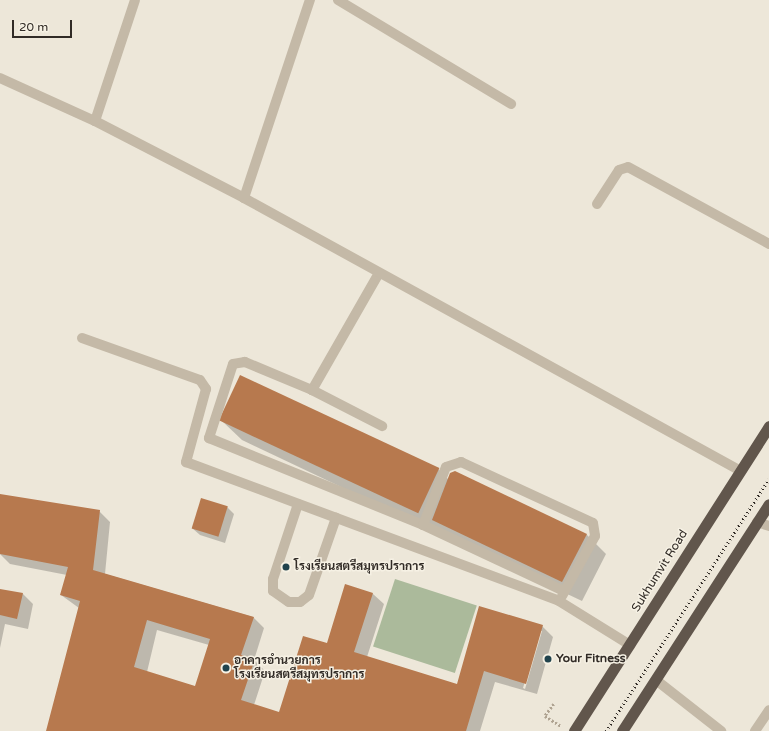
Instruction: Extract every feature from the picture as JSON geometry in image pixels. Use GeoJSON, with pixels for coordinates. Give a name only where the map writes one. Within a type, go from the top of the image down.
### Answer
{"type":"FeatureCollection","features":[{"type":"Feature","properties":{"kind":"highway","name":"Sukhumvit Road"},"geometry":{"type":"LineString","coordinates":[[574,731],[630,645],[739,470],[769,426]]}},
{"type":"Feature","properties":{"kind":"highway"},"geometry":{"type":"LineString","coordinates":[[622,731],[769,504]]}},
{"type":"Feature","properties":{"kind":"street"},"geometry":{"type":"LineString","coordinates":[[95,121],[135,0]]}},
{"type":"Feature","properties":{"kind":"street"},"geometry":{"type":"LineString","coordinates":[[244,198],[310,0]]}},
{"type":"Feature","properties":{"kind":"street"},"geometry":{"type":"LineString","coordinates":[[338,0],[511,104]]}},
{"type":"Feature","properties":{"kind":"street"},"geometry":{"type":"LineString","coordinates":[[0,78],[95,121],[244,198],[739,470]]}},
{"type":"Feature","properties":{"kind":"street"},"geometry":{"type":"LineString","coordinates":[[597,204],[619,170],[628,167],[769,244]]}},
{"type":"Feature","properties":{"kind":"street"},"geometry":{"type":"LineString","coordinates":[[312,390],[379,273]]}},
{"type":"Feature","properties":{"kind":"street"},"geometry":{"type":"LineString","coordinates":[[82,338],[200,380],[206,389],[186,462],[559,601],[630,645]]}},
{"type":"Feature","properties":{"kind":"street"},"geometry":{"type":"LineString","coordinates":[[382,426],[312,390],[245,362],[233,364],[209,438],[423,525],[564,591]]}},
{"type":"Feature","properties":{"kind":"street"},"geometry":{"type":"LineString","coordinates":[[423,525],[446,468],[461,462],[593,522],[595,536],[559,601]]}},
{"type":"Feature","properties":{"kind":"street"},"geometry":{"type":"LineString","coordinates":[[298,504],[273,579],[273,591],[289,602],[300,602],[309,595],[336,518]]}},
{"type":"Feature","properties":{"kind":"street"},"geometry":{"type":"LineString","coordinates":[[757,522],[769,526]]}},
{"type":"Feature","properties":{"kind":"street"},"geometry":{"type":"LineString","coordinates":[[656,680],[721,731]]}},
{"type":"Feature","properties":{"kind":"street"},"geometry":{"type":"LineString","coordinates":[[755,731],[769,710]]}},
{"type":"Feature","properties":{"kind":"path"},"geometry":{"type":"LineString","coordinates":[[554,704],[545,716],[568,731]]}},
{"type":"Feature","properties":{"kind":"green space"},"geometry":{"type":"Polygon","coordinates":[[[395,579],[477,606],[455,673],[373,647],[395,579]]]}},
{"type":"Feature","properties":{"kind":"building"},"geometry":{"type":"Polygon","coordinates":[[[240,375],[439,468],[418,513],[219,420],[240,375]]]}},
{"type":"Feature","properties":{"kind":"building"},"geometry":{"type":"Polygon","coordinates":[[[455,471],[587,534],[562,582],[432,520],[450,473],[455,471]]]}},
{"type":"Feature","properties":{"kind":"building"},"geometry":{"type":"Polygon","coordinates":[[[0,494],[100,510],[93,570],[254,617],[241,655],[255,659],[241,700],[279,712],[303,636],[327,643],[345,584],[373,593],[354,652],[457,684],[479,606],[543,625],[526,684],[484,671],[466,731],[46,731],[80,601],[60,595],[68,567],[0,554],[0,494]],[[147,620],[134,667],[195,686],[210,639],[147,620]]]}},
{"type":"Feature","properties":{"kind":"building"},"geometry":{"type":"Polygon","coordinates":[[[201,498],[228,506],[218,537],[192,529],[201,498]]]}},
{"type":"Feature","properties":{"kind":"building"},"geometry":{"type":"Polygon","coordinates":[[[0,589],[23,593],[17,619],[0,615],[0,589]]]}},
{"type":"Feature","properties":{"kind":"railway"},"geometry":{"type":"LineString","coordinates":[[606,731],[769,479]]}},
{"type":"Feature","properties":{"kind":"place","name":"โรงเรียนสตรีสมุทรปราการ"},"geometry":{"type":"Point","coordinates":[286,567]}},
{"type":"Feature","properties":{"kind":"place","name":"Your Fitness"},"geometry":{"type":"Point","coordinates":[548,659]}},
{"type":"Feature","properties":{"kind":"place","name":"อาคารอำนวยการ โรงเรียนสตรีสมุทรปราการ"},"geometry":{"type":"Point","coordinates":[226,668]}}]}
